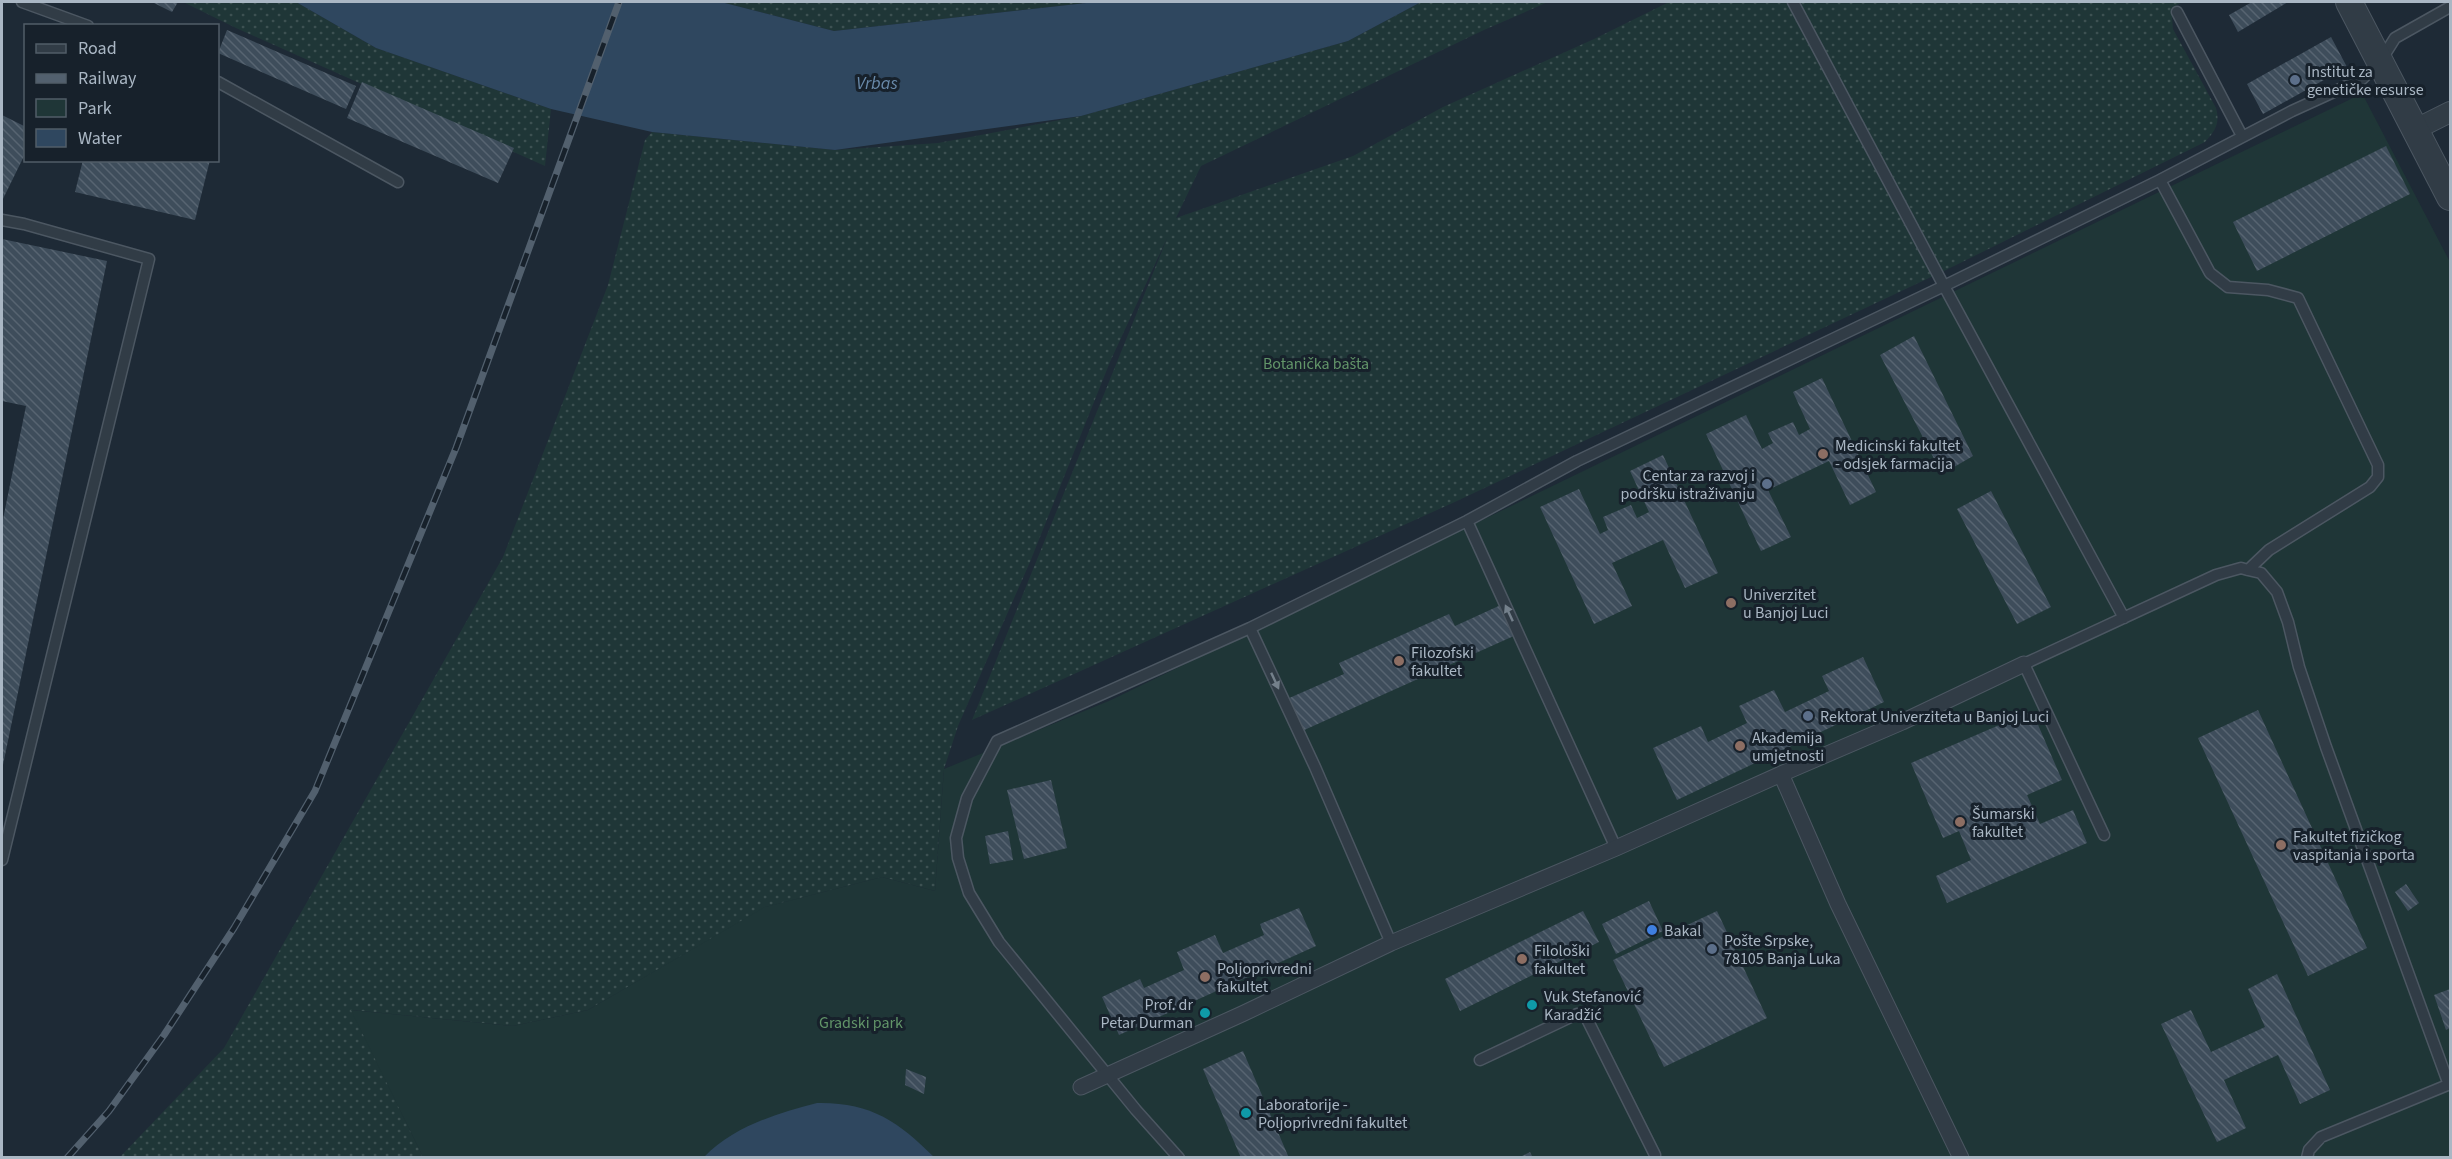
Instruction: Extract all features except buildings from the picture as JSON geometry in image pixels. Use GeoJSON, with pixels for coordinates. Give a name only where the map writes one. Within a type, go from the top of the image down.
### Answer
{"type":"FeatureCollection","features":[{"type":"Feature","properties":{"kind":"street"},"geometry":{"type":"LineString","coordinates":[[2349,2],[2451,197]]}},
{"type":"Feature","properties":{"kind":"street"},"geometry":{"type":"LineString","coordinates":[[2416,129],[2451,112]]}},
{"type":"Feature","properties":{"kind":"street"},"geometry":{"type":"LineString","coordinates":[[1081,1087],[1391,943],[1616,848],[1902,722],[2024,664]]}},
{"type":"Feature","properties":{"kind":"street"},"geometry":{"type":"LineString","coordinates":[[1781,774],[1838,904],[1961,1158]]}},
{"type":"Feature","properties":{"kind":"lane"},"geometry":{"type":"LineString","coordinates":[[22,2],[82,24]]}},
{"type":"Feature","properties":{"kind":"lane"},"geometry":{"type":"LineString","coordinates":[[1793,2],[2124,618]]}},
{"type":"Feature","properties":{"kind":"lane"},"geometry":{"type":"LineString","coordinates":[[1179,1158],[999,942],[969,893],[958,858],[956,838],[960,818],[981,768],[997,741],[1250,628],[1467,521],[1577,461],[1944,286],[2160,180],[2242,136],[2362,79],[2380,62],[2395,38],[2451,7]]}},
{"type":"Feature","properties":{"kind":"lane"},"geometry":{"type":"LineString","coordinates":[[2178,12],[2242,136]]}},
{"type":"Feature","properties":{"kind":"lane"},"geometry":{"type":"LineString","coordinates":[[219,83],[398,182]]}},
{"type":"Feature","properties":{"kind":"lane"},"geometry":{"type":"LineString","coordinates":[[2160,180],[2210,273],[2228,287],[2268,290],[2298,298],[2378,465],[2378,477],[2370,486],[2269,550],[2248,570]]}},
{"type":"Feature","properties":{"kind":"lane"},"geometry":{"type":"LineString","coordinates":[[2,220],[149,259],[2,860]]}},
{"type":"Feature","properties":{"kind":"lane"},"geometry":{"type":"LineString","coordinates":[[1467,521],[1616,848]]}},
{"type":"Feature","properties":{"kind":"lane"},"geometry":{"type":"LineString","coordinates":[[2104,835],[2024,664],[2216,575],[2241,567],[2261,573],[2277,592],[2289,622],[2299,667],[2326,747],[2450,1084],[2321,1137],[2309,1150],[2307,1158]]}},
{"type":"Feature","properties":{"kind":"lane"},"geometry":{"type":"LineString","coordinates":[[1250,628],[1315,767],[1391,943]]}},
{"type":"Feature","properties":{"kind":"lane"},"geometry":{"type":"LineString","coordinates":[[1480,1060],[1577,1014],[1586,1017],[1654,1157]]}},
{"type":"Feature","properties":{"kind":"green space"},"geometry":{"type":"Polygon","coordinates":[[[183,2],[296,2],[376,48],[551,109],[545,166],[236,28],[183,2]]]}},
{"type":"Feature","properties":{"kind":"green space"},"geometry":{"type":"Polygon","coordinates":[[[721,2],[1095,2],[834,31],[721,2]]]}},
{"type":"Feature","properties":{"kind":"green space","name":"Botanička bašta"},"geometry":{"type":"Polygon","coordinates":[[[1421,2],[1548,2],[1484,30],[1201,166],[1176,218],[1353,156],[1443,107],[1594,39],[1669,2],[2182,2],[2175,6],[2172,18],[2173,29],[2216,108],[2218,118],[2214,130],[2205,142],[1946,270],[1457,501],[972,720],[1168,236],[1110,362],[1030,562],[958,726],[944,769],[935,891],[882,877],[766,907],[588,1010],[513,1026],[352,1010],[423,1157],[119,1158],[224,1048],[503,557],[608,285],[645,140],[652,132],[835,150],[938,143],[1081,116],[1348,41],[1421,2]]]}},
{"type":"Feature","properties":{"kind":"green space","name":"Univerzitet u Banjoj Luci"},"geometry":{"type":"Polygon","coordinates":[[[2357,96],[2364,97],[2450,262],[2450,1157],[423,1157],[351,1010],[513,1026],[588,1010],[765,907],[882,877],[935,891],[944,769],[1111,700],[2357,96]]]}},
{"type":"Feature","properties":{"kind":"water","name":"Vrbas"},"geometry":{"type":"Polygon","coordinates":[[[296,2],[721,2],[834,31],[1095,2],[1421,2],[1348,41],[1081,116],[835,150],[652,132],[551,109],[376,48],[296,2]]]}},
{"type":"Feature","properties":{"kind":"water"},"geometry":{"type":"Polygon","coordinates":[[[817,1103],[853,1106],[882,1116],[908,1133],[934,1157],[704,1157],[729,1137],[756,1122],[817,1103]]]}},
{"type":"Feature","properties":{"kind":"railway"},"geometry":{"type":"LineString","coordinates":[[67,1158],[109,1111],[164,1035],[234,928],[315,791],[456,448],[619,2]]}},
{"type":"Feature","properties":{"kind":"place","name":"Institut za genetičke resurse"},"geometry":{"type":"Point","coordinates":[2295,80]}},
{"type":"Feature","properties":{"kind":"place","name":"Medicinski fakultet - odsjek farmacija"},"geometry":{"type":"Point","coordinates":[1823,454]}},
{"type":"Feature","properties":{"kind":"place","name":"Centar za razvoj i podršku istraživanju"},"geometry":{"type":"Point","coordinates":[1767,484]}},
{"type":"Feature","properties":{"kind":"place","name":"Univerzitet u Banjoj Luci"},"geometry":{"type":"Point","coordinates":[1731,603]}},
{"type":"Feature","properties":{"kind":"place","name":"Filozofski fakultet"},"geometry":{"type":"Point","coordinates":[1399,661]}},
{"type":"Feature","properties":{"kind":"place","name":"Rektorat Univerziteta u Banjoj Luci"},"geometry":{"type":"Point","coordinates":[1808,716]}},
{"type":"Feature","properties":{"kind":"place","name":"Akademija umjetnosti"},"geometry":{"type":"Point","coordinates":[1740,746]}},
{"type":"Feature","properties":{"kind":"place","name":"Šumarski fakultet"},"geometry":{"type":"Point","coordinates":[1960,822]}},
{"type":"Feature","properties":{"kind":"place","name":"Fakultet fizičkog vaspitanja i sporta"},"geometry":{"type":"Point","coordinates":[2281,845]}},
{"type":"Feature","properties":{"kind":"place","name":"Bakal"},"geometry":{"type":"Point","coordinates":[1652,930]}},
{"type":"Feature","properties":{"kind":"place","name":"Pošte Srpske, 78105 Banja Luka"},"geometry":{"type":"Point","coordinates":[1712,949]}},
{"type":"Feature","properties":{"kind":"place","name":"Filološki fakultet"},"geometry":{"type":"Point","coordinates":[1522,959]}},
{"type":"Feature","properties":{"kind":"place","name":"Poljoprivredni fakultet"},"geometry":{"type":"Point","coordinates":[1205,977]}},
{"type":"Feature","properties":{"kind":"place","name":"Vuk Stefanović Karadžić"},"geometry":{"type":"Point","coordinates":[1532,1005]}},
{"type":"Feature","properties":{"kind":"place","name":"Prof. dr Petar Durman"},"geometry":{"type":"Point","coordinates":[1205,1013]}},
{"type":"Feature","properties":{"kind":"place","name":"Laboratorije - Poljoprivredni fakultet"},"geometry":{"type":"Point","coordinates":[1246,1113]}},
{"type":"Feature","properties":{"kind":"park label","name":"Gradski park"},"geometry":{"type":"Point","coordinates":[861,1022]}}]}
